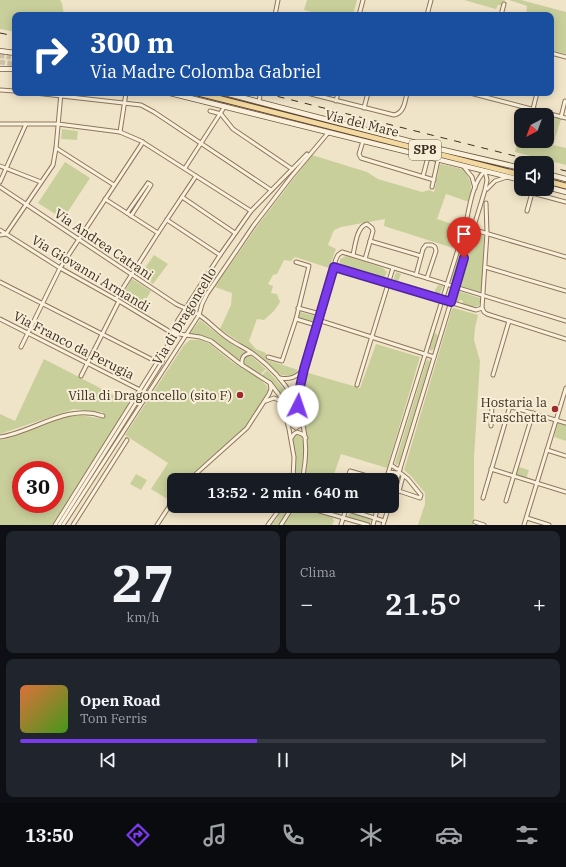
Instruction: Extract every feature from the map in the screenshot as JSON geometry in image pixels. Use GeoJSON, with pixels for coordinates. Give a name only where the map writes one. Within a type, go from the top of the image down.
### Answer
{"type":"FeatureCollection","features":[{"type":"Feature","properties":{"kind":"main road"},"geometry":{"type":"LineString","coordinates":[[0,51],[12,53]]}},
{"type":"Feature","properties":{"kind":"main road"},"geometry":{"type":"LineString","coordinates":[[0,68],[12,68]]}},
{"type":"Feature","properties":{"kind":"main road"},"geometry":{"type":"LineString","coordinates":[[183,96],[514,178]]}},
{"type":"Feature","properties":{"kind":"main road","name":"Via del Mare"},"geometry":{"type":"LineString","coordinates":[[210,96],[514,173]]}},
{"type":"Feature","properties":{"kind":"main road"},"geometry":{"type":"LineString","coordinates":[[236,96],[439,149],[514,166]]}},
{"type":"Feature","properties":{"kind":"main road"},"geometry":{"type":"LineString","coordinates":[[554,176],[566,179]]}},
{"type":"Feature","properties":{"kind":"main road"},"geometry":{"type":"LineString","coordinates":[[554,183],[566,186]]}},
{"type":"Feature","properties":{"kind":"main road"},"geometry":{"type":"LineString","coordinates":[[554,189],[566,192]]}},
{"type":"Feature","properties":{"kind":"street"},"geometry":{"type":"LineString","coordinates":[[276,12],[278,0]]}},
{"type":"Feature","properties":{"kind":"street"},"geometry":{"type":"LineString","coordinates":[[360,12],[363,0]]}},
{"type":"Feature","properties":{"kind":"street"},"geometry":{"type":"LineString","coordinates":[[428,12],[431,0]]}},
{"type":"Feature","properties":{"kind":"street"},"geometry":{"type":"LineString","coordinates":[[503,12],[504,4]]}},
{"type":"Feature","properties":{"kind":"street"},"geometry":{"type":"LineString","coordinates":[[554,55],[566,57]]}},
{"type":"Feature","properties":{"kind":"street"},"geometry":{"type":"LineString","coordinates":[[0,90],[12,91]]}},
{"type":"Feature","properties":{"kind":"street"},"geometry":{"type":"LineString","coordinates":[[0,235],[6,234],[53,165],[61,96]]}},
{"type":"Feature","properties":{"kind":"street"},"geometry":{"type":"LineString","coordinates":[[75,96],[145,107],[271,190]]}},
{"type":"Feature","properties":{"kind":"street"},"geometry":{"type":"LineString","coordinates":[[120,132],[126,96]]}},
{"type":"Feature","properties":{"kind":"street"},"geometry":{"type":"LineString","coordinates":[[259,102],[260,96]]}},
{"type":"Feature","properties":{"kind":"street"},"geometry":{"type":"LineString","coordinates":[[320,96],[393,115],[397,115],[402,110],[406,96]]}},
{"type":"Feature","properties":{"kind":"street"},"geometry":{"type":"LineString","coordinates":[[336,100],[337,96]]}},
{"type":"Feature","properties":{"kind":"street"},"geometry":{"type":"LineString","coordinates":[[364,108],[367,96]]}},
{"type":"Feature","properties":{"kind":"street"},"geometry":{"type":"LineString","coordinates":[[482,96],[529,108]]}},
{"type":"Feature","properties":{"kind":"street"},"geometry":{"type":"LineString","coordinates":[[533,108],[536,96]]}},
{"type":"Feature","properties":{"kind":"street"},"geometry":{"type":"LineString","coordinates":[[561,117],[565,101]]}},
{"type":"Feature","properties":{"kind":"street"},"geometry":{"type":"LineString","coordinates":[[185,168],[225,106]]}},
{"type":"Feature","properties":{"kind":"street"},"geometry":{"type":"LineString","coordinates":[[210,111],[221,114],[229,126],[292,168]]}},
{"type":"Feature","properties":{"kind":"street"},"geometry":{"type":"LineString","coordinates":[[554,115],[566,118]]}},
{"type":"Feature","properties":{"kind":"street"},"geometry":{"type":"LineString","coordinates":[[0,124],[58,124],[120,132],[143,142],[251,211]]}},
{"type":"Feature","properties":{"kind":"street"},"geometry":{"type":"LineString","coordinates":[[0,182],[26,124]]}},
{"type":"Feature","properties":{"kind":"street","name":"Via di Dragoncello"},"geometry":{"type":"LineString","coordinates":[[59,525],[162,362],[172,333],[185,308],[235,233],[251,211],[328,132]]}},
{"type":"Feature","properties":{"kind":"street"},"geometry":{"type":"LineString","coordinates":[[363,141],[359,155],[361,158],[434,180]]}},
{"type":"Feature","properties":{"kind":"street"},"geometry":{"type":"LineString","coordinates":[[21,347],[60,268],[143,142]]}},
{"type":"Feature","properties":{"kind":"street","name":"Via di Dragoncello"},"geometry":{"type":"LineString","coordinates":[[63,525],[199,315],[205,297],[227,264],[269,205],[317,144]]}},
{"type":"Feature","properties":{"kind":"street"},"geometry":{"type":"LineString","coordinates":[[56,148],[114,185]]}},
{"type":"Feature","properties":{"kind":"street"},"geometry":{"type":"LineString","coordinates":[[423,176],[428,157]]}},
{"type":"Feature","properties":{"kind":"street"},"geometry":{"type":"LineString","coordinates":[[432,187],[438,160]]}},
{"type":"Feature","properties":{"kind":"street"},"geometry":{"type":"LineString","coordinates":[[0,166],[41,182]]}},
{"type":"Feature","properties":{"kind":"street"},"geometry":{"type":"LineString","coordinates":[[462,166],[471,175],[475,188]]}},
{"type":"Feature","properties":{"kind":"street"},"geometry":{"type":"LineString","coordinates":[[399,472],[389,472],[475,188],[480,177],[485,171]]}},
{"type":"Feature","properties":{"kind":"street"},"geometry":{"type":"LineString","coordinates":[[399,472],[486,190],[487,180],[485,171]]}},
{"type":"Feature","properties":{"kind":"street"},"geometry":{"type":"LineString","coordinates":[[81,376],[118,300],[132,275],[196,176]]}},
{"type":"Feature","properties":{"kind":"street"},"geometry":{"type":"LineString","coordinates":[[486,190],[495,181],[508,177]]}},
{"type":"Feature","properties":{"kind":"street"},"geometry":{"type":"LineString","coordinates":[[148,183],[151,185],[129,215],[148,183]]}},
{"type":"Feature","properties":{"kind":"street","name":"Via Andrea Catrani"},"geometry":{"type":"LineString","coordinates":[[0,187],[176,304],[199,315],[223,335],[251,352],[268,366],[279,378],[298,406]]}},
{"type":"Feature","properties":{"kind":"street"},"geometry":{"type":"LineString","coordinates":[[527,211],[532,196]]}},
{"type":"Feature","properties":{"kind":"street"},"geometry":{"type":"LineString","coordinates":[[548,196],[566,202]]}},
{"type":"Feature","properties":{"kind":"street"},"geometry":{"type":"LineString","coordinates":[[182,197],[235,233]]}},
{"type":"Feature","properties":{"kind":"street"},"geometry":{"type":"LineString","coordinates":[[105,199],[158,233]]}},
{"type":"Feature","properties":{"kind":"street"},"geometry":{"type":"LineString","coordinates":[[486,203],[484,296],[482,308],[484,312],[566,339]]}},
{"type":"Feature","properties":{"kind":"street"},"geometry":{"type":"LineString","coordinates":[[167,220],[220,255]]}},
{"type":"Feature","properties":{"kind":"street"},"geometry":{"type":"LineString","coordinates":[[353,255],[360,229],[365,224],[373,231],[365,259]]}},
{"type":"Feature","properties":{"kind":"street"},"geometry":{"type":"LineString","coordinates":[[464,227],[566,257]]}},
{"type":"Feature","properties":{"kind":"street","name":"Via Giovanni Armandi"},"geometry":{"type":"LineString","coordinates":[[0,230],[60,268],[118,300],[172,333]]}},
{"type":"Feature","properties":{"kind":"street"},"geometry":{"type":"LineString","coordinates":[[370,241],[421,256]]}},
{"type":"Feature","properties":{"kind":"street"},"geometry":{"type":"LineString","coordinates":[[416,275],[423,249],[426,245],[432,245],[435,247],[436,251],[427,278]]}},
{"type":"Feature","properties":{"kind":"street"},"geometry":{"type":"LineString","coordinates":[[303,473],[306,438],[303,421],[298,406],[298,396],[316,325],[338,255],[342,252],[566,321]]}},
{"type":"Feature","properties":{"kind":"street"},"geometry":{"type":"LineString","coordinates":[[268,357],[282,361],[296,319],[309,266],[296,262]]}},
{"type":"Feature","properties":{"kind":"street"},"geometry":{"type":"LineString","coordinates":[[334,267],[476,310],[482,308]]}},
{"type":"Feature","properties":{"kind":"street"},"geometry":{"type":"LineString","coordinates":[[485,267],[566,291]]}},
{"type":"Feature","properties":{"kind":"street"},"geometry":{"type":"LineString","coordinates":[[357,385],[393,268]]}},
{"type":"Feature","properties":{"kind":"street"},"geometry":{"type":"LineString","coordinates":[[0,282],[157,362]]}},
{"type":"Feature","properties":{"kind":"street"},"geometry":{"type":"LineString","coordinates":[[298,308],[320,314]]}},
{"type":"Feature","properties":{"kind":"street","name":"Via Franco da Perugia"},"geometry":{"type":"LineString","coordinates":[[0,319],[140,390]]}},
{"type":"Feature","properties":{"kind":"street"},"geometry":{"type":"LineString","coordinates":[[296,319],[316,325]]}},
{"type":"Feature","properties":{"kind":"street"},"geometry":{"type":"LineString","coordinates":[[318,320],[434,357]]}},
{"type":"Feature","properties":{"kind":"street"},"geometry":{"type":"LineString","coordinates":[[493,374],[509,321]]}},
{"type":"Feature","properties":{"kind":"street"},"geometry":{"type":"LineString","coordinates":[[172,333],[203,338],[211,341],[242,365],[270,383],[282,401],[294,457],[293,473]]}},
{"type":"Feature","properties":{"kind":"street","name":"Via di Dragoncello"},"geometry":{"type":"LineString","coordinates":[[55,525],[170,342]]}},
{"type":"Feature","properties":{"kind":"street"},"geometry":{"type":"LineString","coordinates":[[242,365],[243,356],[251,352]]}},
{"type":"Feature","properties":{"kind":"street"},"geometry":{"type":"LineString","coordinates":[[279,378],[293,378],[304,369]]}},
{"type":"Feature","properties":{"kind":"street"},"geometry":{"type":"LineString","coordinates":[[197,473],[248,428],[270,392],[270,383]]}},
{"type":"Feature","properties":{"kind":"street"},"geometry":{"type":"LineString","coordinates":[[524,525],[566,388]]}},
{"type":"Feature","properties":{"kind":"street"},"geometry":{"type":"LineString","coordinates":[[265,402],[273,398],[282,401]]}},
{"type":"Feature","properties":{"kind":"street"},"geometry":{"type":"LineString","coordinates":[[491,426],[493,402],[566,424]]}},
{"type":"Feature","properties":{"kind":"street"},"geometry":{"type":"LineString","coordinates":[[482,498],[510,406]]}},
{"type":"Feature","properties":{"kind":"street"},"geometry":{"type":"LineString","coordinates":[[0,437],[19,432],[62,415],[80,412],[94,413],[103,416]]}},
{"type":"Feature","properties":{"kind":"street"},"geometry":{"type":"LineString","coordinates":[[506,501],[533,413]]}},
{"type":"Feature","properties":{"kind":"street"},"geometry":{"type":"LineString","coordinates":[[287,422],[296,428],[303,421]]}},
{"type":"Feature","properties":{"kind":"street"},"geometry":{"type":"LineString","coordinates":[[291,439],[297,432],[301,433],[306,438]]}},
{"type":"Feature","properties":{"kind":"street"},"geometry":{"type":"LineString","coordinates":[[73,525],[127,440]]}},
{"type":"Feature","properties":{"kind":"street"},"geometry":{"type":"LineString","coordinates":[[547,450],[566,456]]}},
{"type":"Feature","properties":{"kind":"street"},"geometry":{"type":"LineString","coordinates":[[391,465],[408,479],[421,495],[420,498],[399,491],[403,476]]}},
{"type":"Feature","properties":{"kind":"street"},"geometry":{"type":"LineString","coordinates":[[491,469],[566,492]]}},
{"type":"Feature","properties":{"kind":"street"},"geometry":{"type":"LineString","coordinates":[[157,525],[167,510]]}},
{"type":"Feature","properties":{"kind":"street"},"geometry":{"type":"LineString","coordinates":[[268,525],[277,513]]}},
{"type":"Feature","properties":{"kind":"street"},"geometry":{"type":"LineString","coordinates":[[281,525],[289,513]]}},
{"type":"Feature","properties":{"kind":"street"},"geometry":{"type":"LineString","coordinates":[[326,513],[368,525]]}},
{"type":"Feature","properties":{"kind":"street"},"geometry":{"type":"LineString","coordinates":[[341,525],[345,513]]}},
{"type":"Feature","properties":{"kind":"street"},"geometry":{"type":"LineString","coordinates":[[359,513],[384,521]]}},
{"type":"Feature","properties":{"kind":"street"},"geometry":{"type":"LineString","coordinates":[[373,525],[376,513]]}},
{"type":"Feature","properties":{"kind":"street"},"geometry":{"type":"LineString","coordinates":[[383,525],[387,513]]}},
{"type":"Feature","properties":{"kind":"street"},"geometry":{"type":"LineString","coordinates":[[527,518],[548,525]]}},
{"type":"Feature","properties":{"kind":"street"},"geometry":{"type":"LineString","coordinates":[[475,522],[484,525]]}},
{"type":"Feature","properties":{"kind":"green space"},"geometry":{"type":"Polygon","coordinates":[[[0,0],[60,0],[62,3],[64,12],[12,12],[12,31],[0,29],[0,0]]]}},
{"type":"Feature","properties":{"kind":"green space"},"geometry":{"type":"Polygon","coordinates":[[[307,0],[357,0],[354,12],[311,12],[304,10],[307,0]]]}},
{"type":"Feature","properties":{"kind":"green space"},"geometry":{"type":"Polygon","coordinates":[[[464,0],[505,0],[502,5],[498,5],[496,9],[464,0]]]}},
{"type":"Feature","properties":{"kind":"green space"},"geometry":{"type":"Polygon","coordinates":[[[509,0],[521,0],[566,12],[566,54],[554,51],[554,12],[526,12],[527,6],[509,0]]]}},
{"type":"Feature","properties":{"kind":"green space"},"geometry":{"type":"Polygon","coordinates":[[[554,117],[561,119],[554,142],[554,117]]]}},
{"type":"Feature","properties":{"kind":"green space"},"geometry":{"type":"Polygon","coordinates":[[[62,129],[78,131],[77,140],[61,139],[62,129]]]}},
{"type":"Feature","properties":{"kind":"green space"},"geometry":{"type":"Polygon","coordinates":[[[554,145],[566,148],[566,165],[554,162],[554,156],[531,156],[515,152],[516,148],[554,148],[554,145]]]}},
{"type":"Feature","properties":{"kind":"green space"},"geometry":{"type":"Polygon","coordinates":[[[312,155],[367,172],[378,179],[422,192],[429,190],[434,192],[440,164],[463,169],[470,181],[471,192],[469,202],[446,194],[437,219],[461,227],[456,249],[384,226],[385,219],[341,227],[334,230],[328,245],[336,249],[329,268],[295,257],[291,261],[284,260],[277,274],[273,275],[268,284],[273,286],[271,293],[277,294],[280,302],[274,311],[264,320],[257,319],[249,341],[256,349],[266,353],[265,359],[298,370],[292,376],[281,375],[260,356],[220,329],[231,305],[232,293],[215,287],[258,225],[312,155]]]}},
{"type":"Feature","properties":{"kind":"green space"},"geometry":{"type":"Polygon","coordinates":[[[65,162],[90,178],[63,219],[38,203],[65,162]]]}},
{"type":"Feature","properties":{"kind":"green space"},"geometry":{"type":"Polygon","coordinates":[[[468,232],[469,235],[455,281],[451,282],[464,236],[468,232]]]}},
{"type":"Feature","properties":{"kind":"green space"},"geometry":{"type":"Polygon","coordinates":[[[475,233],[482,234],[484,237],[482,291],[479,292],[459,284],[475,233]]]}},
{"type":"Feature","properties":{"kind":"green space"},"geometry":{"type":"Polygon","coordinates":[[[154,255],[168,264],[153,284],[140,275],[154,255]]]}},
{"type":"Feature","properties":{"kind":"green space"},"geometry":{"type":"Polygon","coordinates":[[[346,256],[383,268],[387,272],[385,277],[379,279],[342,267],[340,265],[340,259],[346,256]]]}},
{"type":"Feature","properties":{"kind":"green space"},"geometry":{"type":"Polygon","coordinates":[[[396,272],[401,274],[397,284],[393,282],[396,272]]]}},
{"type":"Feature","properties":{"kind":"green space"},"geometry":{"type":"Polygon","coordinates":[[[132,279],[151,291],[140,309],[121,297],[132,279]]]}},
{"type":"Feature","properties":{"kind":"green space"},"geometry":{"type":"Polygon","coordinates":[[[438,285],[443,286],[439,297],[435,295],[435,290],[438,285]]]}},
{"type":"Feature","properties":{"kind":"green space"},"geometry":{"type":"Polygon","coordinates":[[[458,291],[480,298],[480,303],[478,306],[473,307],[462,304],[463,301],[460,300],[458,303],[455,302],[458,291]]]}},
{"type":"Feature","properties":{"kind":"green space"},"geometry":{"type":"Polygon","coordinates":[[[454,308],[478,315],[474,340],[480,361],[474,458],[473,525],[418,525],[425,504],[425,493],[404,470],[452,309],[454,308]]]}},
{"type":"Feature","properties":{"kind":"green space"},"geometry":{"type":"Polygon","coordinates":[[[300,312],[315,316],[313,323],[298,318],[300,312]]]}},
{"type":"Feature","properties":{"kind":"green space"},"geometry":{"type":"Polygon","coordinates":[[[200,320],[220,336],[246,353],[240,357],[239,362],[212,340],[192,334],[191,332],[200,320]]]}},
{"type":"Feature","properties":{"kind":"green space"},"geometry":{"type":"Polygon","coordinates":[[[436,333],[438,336],[434,349],[431,351],[429,348],[434,334],[436,333]]]}},
{"type":"Feature","properties":{"kind":"green space"},"geometry":{"type":"Polygon","coordinates":[[[190,340],[201,340],[210,344],[232,362],[260,379],[267,386],[268,391],[247,425],[193,473],[167,473],[167,499],[151,489],[168,463],[125,435],[184,345],[190,340]]]}},
{"type":"Feature","properties":{"kind":"green space"},"geometry":{"type":"Polygon","coordinates":[[[376,344],[420,357],[387,468],[341,454],[334,473],[306,473],[308,440],[300,393],[305,372],[360,388],[376,344]]]}},
{"type":"Feature","properties":{"kind":"green space"},"geometry":{"type":"Polygon","coordinates":[[[247,355],[251,356],[266,369],[261,374],[244,365],[243,359],[247,355]]]}},
{"type":"Feature","properties":{"kind":"green space"},"geometry":{"type":"Polygon","coordinates":[[[44,359],[129,403],[64,506],[64,461],[12,461],[12,513],[60,513],[52,525],[0,525],[0,440],[7,439],[49,422],[74,415],[98,418],[105,417],[102,412],[74,409],[0,434],[0,414],[15,421],[44,359]]]}},
{"type":"Feature","properties":{"kind":"green space"},"geometry":{"type":"Polygon","coordinates":[[[428,359],[430,362],[399,463],[396,465],[395,463],[428,359]]]}},
{"type":"Feature","properties":{"kind":"green space"},"geometry":{"type":"Polygon","coordinates":[[[267,370],[278,381],[294,406],[300,420],[297,426],[295,427],[289,423],[279,392],[262,375],[267,370]]]}},
{"type":"Feature","properties":{"kind":"green space"},"geometry":{"type":"Polygon","coordinates":[[[558,423],[566,425],[566,441],[554,437],[558,423]]]}},
{"type":"Feature","properties":{"kind":"green space"},"geometry":{"type":"Polygon","coordinates":[[[295,434],[300,435],[302,439],[304,450],[300,473],[295,473],[296,456],[293,440],[295,434]]]}},
{"type":"Feature","properties":{"kind":"green space"},"geometry":{"type":"Polygon","coordinates":[[[519,467],[529,470],[526,479],[516,475],[519,467]]]}},
{"type":"Feature","properties":{"kind":"green space"},"geometry":{"type":"Polygon","coordinates":[[[136,474],[147,480],[141,490],[130,484],[136,474]]]}},
{"type":"Feature","properties":{"kind":"green space"},"geometry":{"type":"Polygon","coordinates":[[[280,513],[287,513],[279,525],[270,525],[276,520],[280,513]]]}},
{"type":"Feature","properties":{"kind":"green space"},"geometry":{"type":"Polygon","coordinates":[[[291,513],[318,513],[332,517],[334,521],[332,525],[283,525],[291,513]]]}},
{"type":"Feature","properties":{"kind":"green space"},"geometry":{"type":"Polygon","coordinates":[[[351,513],[370,519],[371,522],[369,524],[349,518],[348,515],[351,513]]]}},
{"type":"Feature","properties":{"kind":"tunnel"},"geometry":{"type":"LineString","coordinates":[[0,56],[12,58]]}},
{"type":"Feature","properties":{"kind":"tunnel"},"geometry":{"type":"LineString","coordinates":[[0,62],[12,64]]}},
{"type":"Feature","properties":{"kind":"railway"},"geometry":{"type":"LineString","coordinates":[[0,33],[12,35]]}},
{"type":"Feature","properties":{"kind":"railway"},"geometry":{"type":"LineString","coordinates":[[276,96],[515,156]]}},
{"type":"Feature","properties":{"kind":"railway"},"geometry":{"type":"LineString","coordinates":[[554,168],[566,171]]}},
{"type":"Feature","properties":{"kind":"place","name":"Villa di Dragoncello (sito F)"},"geometry":{"type":"Point","coordinates":[240,395]}},
{"type":"Feature","properties":{"kind":"place","name":"Hostaria la Fraschetta"},"geometry":{"type":"Point","coordinates":[555,409]}},
{"type":"Feature","properties":{"kind":"route"},"geometry":{"type":"LineString","coordinates":[[298,406],[298,391],[334,267],[451,302],[464,258]]}}]}
